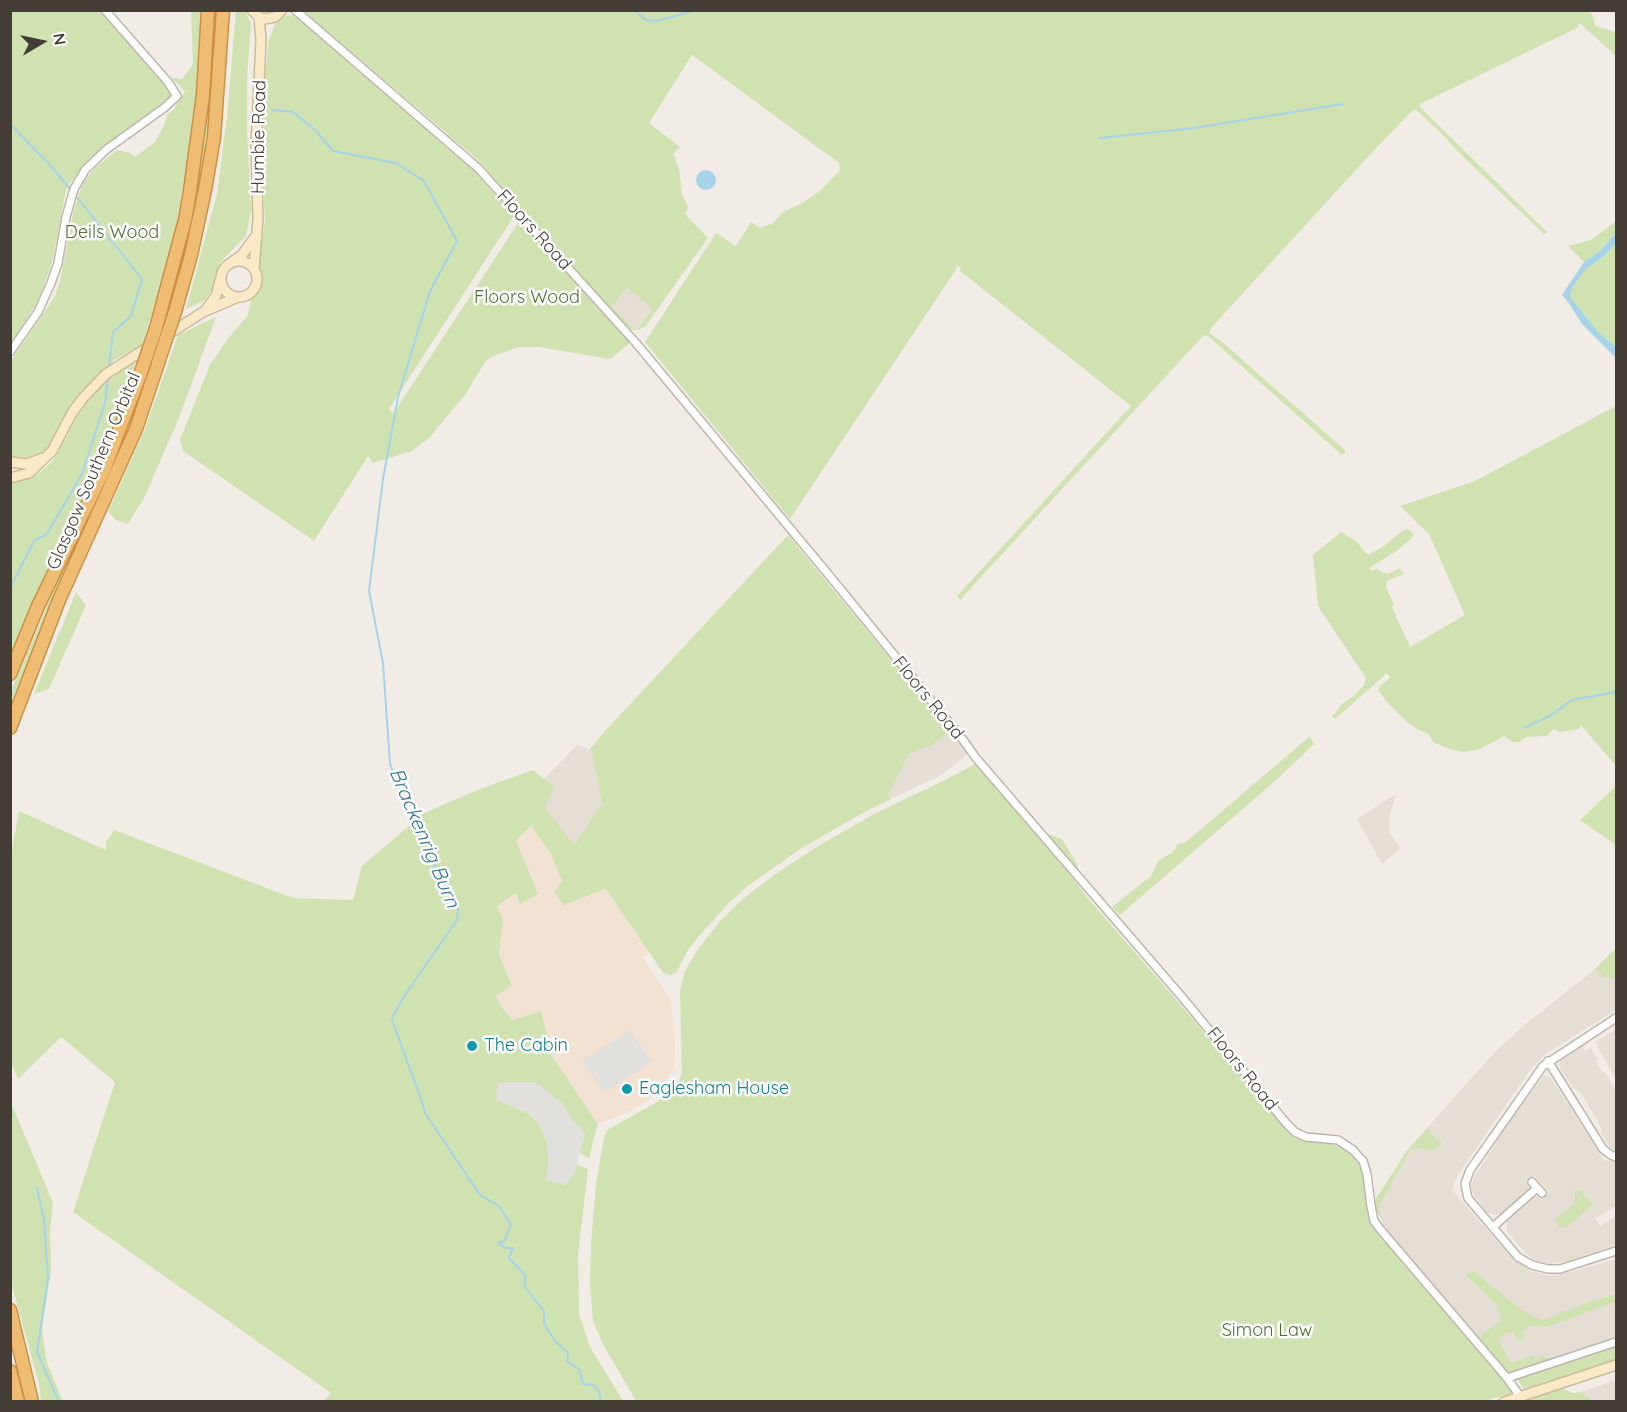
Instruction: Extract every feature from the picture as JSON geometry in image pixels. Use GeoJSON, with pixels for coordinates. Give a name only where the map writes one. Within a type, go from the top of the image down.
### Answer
{"type":"FeatureCollection","features":[{"type":"Feature","properties":{"kind":"highway","name":"Glasgow Southern Orbital"},"geometry":{"type":"LineString","coordinates":[[10,674],[38,606],[104,470],[156,328],[190,191],[202,105],[208,10]]}},
{"type":"Feature","properties":{"kind":"highway","name":"Glasgow Southern Orbital"},"geometry":{"type":"LineString","coordinates":[[10,728],[58,600],[136,429],[175,312],[191,255],[214,137],[223,10]]}},
{"type":"Feature","properties":{"kind":"highway"},"geometry":{"type":"LineString","coordinates":[[10,1310],[32,1401]]}},
{"type":"Feature","properties":{"kind":"highway"},"geometry":{"type":"LineString","coordinates":[[10,1371],[18,1401]]}},
{"type":"Feature","properties":{"kind":"street"},"geometry":{"type":"LineString","coordinates":[[10,352],[38,312],[51,283],[58,263],[74,189],[86,170],[107,149],[177,96],[161,73],[105,10]]}},
{"type":"Feature","properties":{"kind":"street","name":"Floors Road"},"geometry":{"type":"LineString","coordinates":[[287,10],[295,11],[478,168],[636,344],[841,590],[976,758],[1182,997],[1286,1123],[1295,1132],[1306,1137],[1338,1140],[1353,1150],[1363,1161],[1374,1221],[1520,1396]]}},
{"type":"Feature","properties":{"kind":"street"},"geometry":{"type":"LineString","coordinates":[[255,14],[270,19],[278,14]]}},
{"type":"Feature","properties":{"kind":"street","name":"Humbie Road"},"geometry":{"type":"LineString","coordinates":[[254,269],[258,219],[256,145],[261,40],[255,14]]}},
{"type":"Feature","properties":{"kind":"street","name":"Humbie Road"},"geometry":{"type":"LineString","coordinates":[[261,40],[278,14]]}},
{"type":"Feature","properties":{"kind":"street"},"geometry":{"type":"LineString","coordinates":[[203,312],[216,296],[225,267],[242,255],[256,234]]}},
{"type":"Feature","properties":{"kind":"street"},"geometry":{"type":"LineString","coordinates":[[10,478],[29,473],[46,458],[57,443],[72,413],[106,374],[203,312],[250,293],[255,288],[257,274],[244,261],[233,261]]}},
{"type":"Feature","properties":{"kind":"street"},"geometry":{"type":"LineString","coordinates":[[221,277],[225,291],[238,297]]}},
{"type":"Feature","properties":{"kind":"street"},"geometry":{"type":"LineString","coordinates":[[10,462],[27,464],[46,458]]}},
{"type":"Feature","properties":{"kind":"street"},"geometry":{"type":"LineString","coordinates":[[1617,1018],[1548,1061],[1536,1073],[1466,1177],[1465,1184],[1468,1198],[1518,1257],[1532,1265],[1540,1268],[1560,1269],[1617,1251]]}},
{"type":"Feature","properties":{"kind":"street"},"geometry":{"type":"LineString","coordinates":[[1548,1061],[1603,1149],[1617,1157]]}},
{"type":"Feature","properties":{"kind":"street"},"geometry":{"type":"LineString","coordinates":[[1493,1227],[1537,1188]]}},
{"type":"Feature","properties":{"kind":"street"},"geometry":{"type":"LineString","coordinates":[[1507,1378],[1617,1341]]}},
{"type":"Feature","properties":{"kind":"street"},"geometry":{"type":"LineString","coordinates":[[1504,1401],[1617,1365]]}},
{"type":"Feature","properties":{"kind":"shaded area"},"geometry":{"type":"Polygon","coordinates":[[[627,287],[652,309],[635,331],[612,307],[627,287]]]}},
{"type":"Feature","properties":{"kind":"shaded area"},"geometry":{"type":"Polygon","coordinates":[[[950,731],[967,753],[965,757],[941,775],[891,799],[887,796],[909,753],[934,744],[950,731]]]}},
{"type":"Feature","properties":{"kind":"shaded area"},"geometry":{"type":"Polygon","coordinates":[[[577,745],[592,751],[602,804],[573,846],[545,808],[544,779],[577,745]]]}},
{"type":"Feature","properties":{"kind":"shaded area"},"geometry":{"type":"Polygon","coordinates":[[[1396,794],[1389,819],[1389,832],[1400,848],[1382,864],[1357,819],[1396,794]]]}},
{"type":"Feature","properties":{"kind":"shaded area"},"geometry":{"type":"Polygon","coordinates":[[[531,826],[551,854],[562,881],[554,892],[606,889],[649,953],[642,957],[671,1000],[675,1044],[674,1068],[648,1101],[598,1124],[552,1056],[541,1011],[512,1020],[496,996],[512,984],[499,955],[503,920],[497,906],[516,893],[538,894],[516,840],[531,826]]]}},
{"type":"Feature","properties":{"kind":"shaded area"},"geometry":{"type":"Polygon","coordinates":[[[1595,969],[1604,977],[1612,978],[1616,975],[1616,1010],[1547,1053],[1533,1066],[1457,1176],[1452,1190],[1509,1255],[1531,1271],[1550,1276],[1616,1259],[1616,1294],[1542,1320],[1522,1310],[1475,1272],[1465,1276],[1496,1305],[1501,1321],[1478,1337],[1415,1266],[1382,1222],[1379,1207],[1411,1149],[1435,1150],[1442,1143],[1429,1132],[1428,1127],[1493,1054],[1522,1027],[1595,969]]]}},
{"type":"Feature","properties":{"kind":"shaded area"},"geometry":{"type":"Polygon","coordinates":[[[1616,1029],[1616,1080],[1595,1042],[1616,1029]]]}},
{"type":"Feature","properties":{"kind":"shaded area"},"geometry":{"type":"Polygon","coordinates":[[[630,1030],[652,1062],[603,1093],[582,1061],[630,1030]]]}},
{"type":"Feature","properties":{"kind":"shaded area"},"geometry":{"type":"Polygon","coordinates":[[[1583,1046],[1584,1052],[1591,1048],[1598,1060],[1596,1062],[1616,1091],[1616,1151],[1601,1134],[1601,1127],[1581,1093],[1573,1088],[1559,1064],[1561,1060],[1583,1046]]]}},
{"type":"Feature","properties":{"kind":"shaded area"},"geometry":{"type":"Polygon","coordinates":[[[1544,1075],[1550,1077],[1604,1160],[1616,1162],[1616,1206],[1595,1218],[1600,1226],[1616,1216],[1616,1245],[1567,1261],[1550,1264],[1535,1260],[1525,1253],[1507,1231],[1507,1222],[1537,1195],[1541,1198],[1548,1192],[1535,1176],[1528,1182],[1530,1189],[1501,1214],[1495,1215],[1487,1212],[1474,1195],[1471,1185],[1510,1120],[1544,1075]]]}},
{"type":"Feature","properties":{"kind":"shaded area"},"geometry":{"type":"Polygon","coordinates":[[[498,1082],[536,1082],[561,1102],[573,1121],[581,1128],[585,1135],[574,1174],[565,1185],[546,1180],[549,1162],[547,1142],[539,1124],[528,1113],[496,1100],[498,1082]]]}},
{"type":"Feature","properties":{"kind":"shaded area"},"geometry":{"type":"Polygon","coordinates":[[[1616,1302],[1616,1338],[1550,1359],[1545,1356],[1535,1362],[1534,1356],[1512,1363],[1499,1340],[1505,1334],[1513,1332],[1518,1342],[1530,1326],[1547,1327],[1616,1302]]]}},
{"type":"Feature","properties":{"kind":"shaded area"},"geometry":{"type":"Polygon","coordinates":[[[1616,1380],[1616,1401],[1593,1401],[1581,1392],[1616,1380]]]}},
{"type":"Feature","properties":{"kind":"green space"},"geometry":{"type":"Polygon","coordinates":[[[1589,10],[1595,26],[1616,32],[1616,56],[1581,24],[1420,104],[1421,108],[1547,232],[1544,234],[1415,109],[1378,146],[1211,328],[1209,333],[1346,451],[1342,455],[1210,338],[1203,336],[960,600],[957,596],[1131,406],[960,271],[961,268],[955,264],[957,268],[790,519],[645,342],[716,233],[736,246],[751,222],[760,228],[773,223],[783,212],[820,191],[840,170],[839,163],[692,55],[649,123],[680,147],[673,154],[679,168],[682,194],[688,208],[685,214],[708,238],[645,327],[636,330],[652,309],[627,287],[612,307],[635,331],[624,326],[477,159],[303,11],[1589,10]]]}},
{"type":"Feature","properties":{"kind":"green space"},"geometry":{"type":"Polygon","coordinates":[[[11,11],[102,11],[167,86],[171,95],[168,100],[108,143],[82,167],[71,182],[66,190],[52,263],[38,301],[11,344],[11,11]]]}},
{"type":"Feature","properties":{"kind":"green space","name":"Deils Wood"},"geometry":{"type":"Polygon","coordinates":[[[191,11],[204,11],[204,43],[195,114],[173,245],[142,345],[116,359],[103,371],[46,451],[24,460],[11,458],[10,362],[54,298],[60,282],[73,213],[82,184],[95,168],[117,150],[130,153],[135,157],[155,142],[167,115],[174,109],[185,91],[172,78],[182,79],[193,64],[191,11]]]}},
{"type":"Feature","properties":{"kind":"green space"},"geometry":{"type":"Polygon","coordinates":[[[215,11],[218,11],[206,152],[178,285],[167,320],[163,322],[189,225],[202,153],[210,96],[215,11]]]}},
{"type":"Feature","properties":{"kind":"green space"},"geometry":{"type":"Polygon","coordinates":[[[236,11],[245,11],[251,23],[247,78],[247,130],[251,210],[246,236],[219,264],[213,288],[205,300],[186,309],[217,194],[227,117],[236,11]]]}},
{"type":"Feature","properties":{"kind":"green space","name":"Floors Wood"},"geometry":{"type":"Polygon","coordinates":[[[290,15],[301,19],[464,160],[514,216],[389,409],[392,413],[520,220],[631,342],[610,359],[539,347],[519,347],[491,357],[485,362],[465,395],[429,438],[412,451],[373,463],[368,456],[314,541],[183,451],[180,440],[210,365],[248,315],[251,300],[257,294],[261,284],[258,262],[265,222],[262,163],[264,82],[269,40],[275,25],[281,18],[290,15]]]}},
{"type":"Feature","properties":{"kind":"green space"},"geometry":{"type":"Polygon","coordinates":[[[1616,221],[1616,233],[1600,251],[1584,262],[1568,246],[1591,240],[1616,221]]]}},
{"type":"Feature","properties":{"kind":"green space"},"geometry":{"type":"Polygon","coordinates":[[[1616,243],[1616,347],[1598,332],[1570,298],[1570,295],[1572,288],[1586,269],[1604,256],[1616,243]]]}},
{"type":"Feature","properties":{"kind":"green space"},"geometry":{"type":"Polygon","coordinates":[[[216,317],[179,418],[144,498],[128,524],[116,520],[108,511],[144,432],[178,335],[216,317]]]}},
{"type":"Feature","properties":{"kind":"green space"},"geometry":{"type":"Polygon","coordinates":[[[137,358],[119,413],[81,505],[11,662],[11,483],[38,474],[52,462],[85,404],[115,374],[137,358]]]}},
{"type":"Feature","properties":{"kind":"green space"},"geometry":{"type":"Polygon","coordinates":[[[151,360],[155,360],[134,420],[39,634],[11,713],[11,691],[151,360]]]}},
{"type":"Feature","properties":{"kind":"green space"},"geometry":{"type":"Polygon","coordinates":[[[1616,406],[1616,766],[1581,725],[1575,730],[1559,732],[1555,729],[1547,736],[1526,737],[1520,742],[1512,742],[1504,736],[1480,749],[1463,752],[1449,749],[1433,742],[1429,734],[1407,722],[1387,702],[1378,690],[1390,678],[1387,673],[1335,719],[1332,717],[1342,704],[1364,685],[1366,678],[1318,606],[1313,555],[1341,532],[1356,541],[1368,555],[1384,546],[1402,531],[1407,529],[1411,531],[1414,535],[1410,540],[1369,568],[1372,571],[1377,569],[1388,574],[1400,568],[1404,574],[1387,581],[1386,587],[1394,605],[1392,607],[1410,647],[1465,615],[1429,534],[1400,506],[1475,481],[1616,406]]]}},
{"type":"Feature","properties":{"kind":"green space"},"geometry":{"type":"Polygon","coordinates":[[[788,535],[950,731],[934,744],[909,754],[888,795],[891,799],[800,849],[745,888],[699,936],[688,950],[676,973],[670,975],[663,973],[606,889],[563,905],[554,892],[562,881],[551,854],[531,826],[516,840],[538,894],[520,904],[516,893],[497,906],[503,920],[499,955],[512,985],[496,996],[512,1020],[541,1011],[552,1056],[598,1124],[589,1159],[579,1152],[581,1128],[573,1121],[561,1102],[515,1108],[528,1113],[539,1124],[547,1142],[549,1162],[547,1180],[574,1174],[576,1164],[588,1169],[578,1255],[579,1314],[590,1347],[623,1401],[324,1401],[331,1393],[73,1212],[115,1082],[61,1037],[18,1079],[11,1063],[10,861],[19,811],[106,850],[106,842],[114,830],[293,898],[353,900],[362,866],[424,813],[533,770],[554,787],[545,808],[574,845],[602,804],[592,752],[589,750],[788,535]]]}},
{"type":"Feature","properties":{"kind":"green space"},"geometry":{"type":"Polygon","coordinates":[[[76,592],[86,605],[49,689],[34,694],[76,592]]]}},
{"type":"Feature","properties":{"kind":"green space"},"geometry":{"type":"Polygon","coordinates":[[[1310,736],[1314,744],[1274,782],[1120,915],[1112,907],[1151,876],[1158,861],[1173,852],[1178,844],[1186,842],[1310,736]]]}},
{"type":"Feature","properties":{"kind":"green space","name":"Simon Law"},"geometry":{"type":"Polygon","coordinates":[[[977,763],[1039,837],[1045,833],[1062,839],[1078,866],[1066,869],[1086,896],[1286,1130],[1295,1138],[1341,1146],[1348,1150],[1360,1164],[1364,1174],[1367,1211],[1371,1225],[1513,1392],[1482,1402],[636,1401],[604,1346],[593,1321],[590,1285],[596,1184],[607,1130],[659,1101],[679,1082],[682,1072],[680,990],[685,971],[698,949],[722,919],[744,898],[777,873],[874,814],[977,763]]]}},
{"type":"Feature","properties":{"kind":"green space"},"geometry":{"type":"Polygon","coordinates":[[[1616,786],[1616,845],[1580,820],[1616,786]]]}},
{"type":"Feature","properties":{"kind":"green space"},"geometry":{"type":"Polygon","coordinates":[[[1616,948],[1616,975],[1612,979],[1604,977],[1595,969],[1616,948]]]}},
{"type":"Feature","properties":{"kind":"green space"},"geometry":{"type":"Polygon","coordinates":[[[10,1100],[53,1203],[50,1229],[51,1271],[42,1330],[47,1363],[63,1401],[41,1401],[39,1384],[11,1282],[10,1100]]]}},
{"type":"Feature","properties":{"kind":"green space"},"geometry":{"type":"Polygon","coordinates":[[[1428,1127],[1429,1132],[1442,1143],[1435,1150],[1411,1149],[1379,1207],[1382,1222],[1374,1204],[1375,1200],[1406,1152],[1428,1127]]]}},
{"type":"Feature","properties":{"kind":"green space"},"geometry":{"type":"Polygon","coordinates":[[[1575,1190],[1580,1191],[1593,1204],[1566,1228],[1559,1227],[1556,1220],[1575,1203],[1575,1190]]]}},
{"type":"Feature","properties":{"kind":"green space"},"geometry":{"type":"Polygon","coordinates":[[[1475,1272],[1522,1310],[1542,1320],[1616,1294],[1616,1302],[1547,1327],[1530,1326],[1523,1333],[1525,1338],[1518,1342],[1513,1332],[1505,1334],[1499,1340],[1512,1363],[1534,1355],[1536,1361],[1541,1355],[1550,1359],[1510,1374],[1478,1337],[1501,1321],[1496,1305],[1465,1275],[1475,1272]]]}},
{"type":"Feature","properties":{"kind":"green space"},"geometry":{"type":"Polygon","coordinates":[[[1616,1346],[1616,1360],[1524,1389],[1517,1379],[1616,1346]]]}},
{"type":"Feature","properties":{"kind":"green space"},"geometry":{"type":"Polygon","coordinates":[[[1563,1389],[1572,1393],[1581,1392],[1593,1401],[1522,1402],[1535,1396],[1563,1389]]]}},
{"type":"Feature","properties":{"kind":"water"},"geometry":{"type":"Polygon","coordinates":[[[702,170],[710,170],[716,176],[716,184],[710,190],[702,190],[696,184],[696,176],[702,170]]]}},
{"type":"Feature","properties":{"kind":"water"},"geometry":{"type":"Polygon","coordinates":[[[1616,233],[1616,243],[1604,256],[1586,269],[1572,288],[1570,295],[1598,332],[1616,347],[1616,358],[1582,324],[1562,295],[1584,262],[1600,251],[1616,233]]]}},
{"type":"Feature","properties":{"kind":"waterway"},"geometry":{"type":"LineString","coordinates":[[634,10],[646,20],[657,21],[696,10]]}},
{"type":"Feature","properties":{"kind":"waterway"},"geometry":{"type":"LineString","coordinates":[[1100,138],[1194,128],[1343,104]]}},
{"type":"Feature","properties":{"kind":"waterway","name":"Brackenrig Burn"},"geometry":{"type":"LineString","coordinates":[[273,110],[293,112],[316,131],[333,151],[396,163],[424,181],[457,241],[430,291],[398,397],[383,479],[369,591],[383,663],[390,764],[422,842],[458,909],[457,920],[405,995],[392,1020],[425,1113],[480,1195],[499,1206],[511,1225],[504,1241],[498,1243],[505,1248],[513,1248],[509,1258],[525,1275],[525,1287],[544,1311],[544,1324],[555,1341],[568,1353],[567,1362],[579,1369],[583,1384],[593,1385],[599,1392],[601,1402]]}},
{"type":"Feature","properties":{"kind":"waterway"},"geometry":{"type":"LineString","coordinates":[[10,124],[71,190]]}},
{"type":"Feature","properties":{"kind":"waterway"},"geometry":{"type":"LineString","coordinates":[[75,195],[142,279],[131,316],[113,332],[109,368]]}},
{"type":"Feature","properties":{"kind":"waterway"},"geometry":{"type":"LineString","coordinates":[[10,588],[34,541],[47,534],[82,474],[105,403],[108,377]]}},
{"type":"Feature","properties":{"kind":"waterway"},"geometry":{"type":"LineString","coordinates":[[1524,728],[1550,716],[1572,700],[1616,692]]}},
{"type":"Feature","properties":{"kind":"waterway"},"geometry":{"type":"LineString","coordinates":[[37,1188],[44,1220],[48,1278],[37,1352],[59,1402]]}},
{"type":"Feature","properties":{"kind":"place","name":"The Cabin"},"geometry":{"type":"Point","coordinates":[472,1046]}},
{"type":"Feature","properties":{"kind":"place","name":"Eaglesham House"},"geometry":{"type":"Point","coordinates":[627,1089]}}]}
